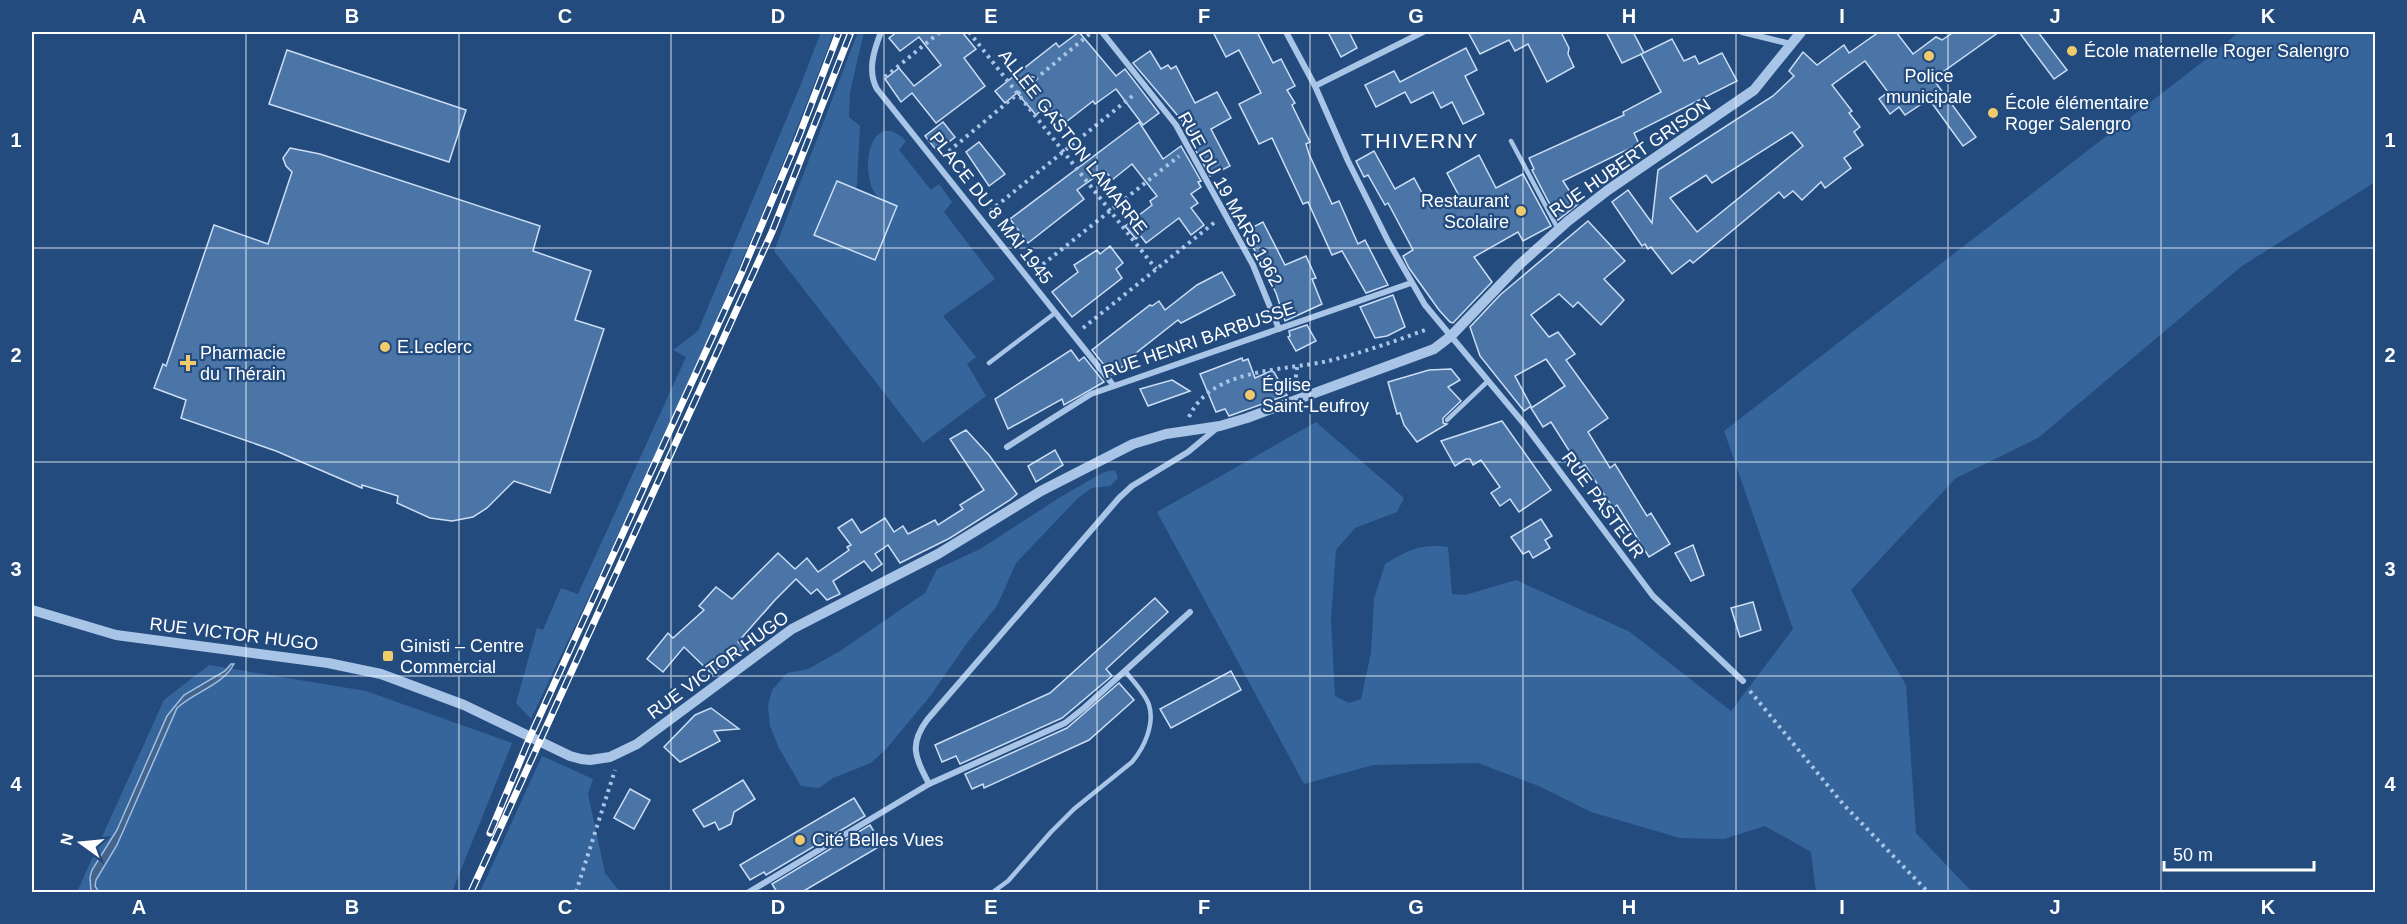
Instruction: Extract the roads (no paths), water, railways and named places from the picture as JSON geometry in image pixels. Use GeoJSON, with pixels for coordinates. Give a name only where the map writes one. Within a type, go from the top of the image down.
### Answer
{"type":"FeatureCollection","features":[{"type":"Feature","properties":{"kind":"street","name":"PLACE DU 8 MAI 1945"},"geometry":{"type":"LineString","coordinates":[[881,32],[872,73],[875,85],[1114,386]]}},
{"type":"Feature","properties":{"kind":"street","name":"RUE DU 19 MARS 1962"},"geometry":{"type":"LineString","coordinates":[[1102,32],[1176,125],[1260,279],[1279,329]]}},
{"type":"Feature","properties":{"kind":"street","name":"RUE PASTEUR"},"geometry":{"type":"LineString","coordinates":[[1286,32],[1315,86],[1348,161],[1411,283],[1434,317],[1490,380],[1653,596],[1743,681]]}},
{"type":"Feature","properties":{"kind":"street"},"geometry":{"type":"LineString","coordinates":[[1315,86],[1423,32]]}},
{"type":"Feature","properties":{"kind":"street"},"geometry":{"type":"LineString","coordinates":[[1742,32],[1791,44]]}},
{"type":"Feature","properties":{"kind":"street","name":"RUE HUBERT GRISON"},"geometry":{"type":"LineString","coordinates":[[1451,336],[1519,265],[1558,229],[1608,190],[1748,95],[1764,79],[1801,32]]}},
{"type":"Feature","properties":{"kind":"street","name":"RUE HENRI BARBUSSE"},"geometry":{"type":"LineString","coordinates":[[1007,447],[1081,399],[1411,283]]}},
{"type":"Feature","properties":{"kind":"street","name":"RUE VICTOR HUGO"},"geometry":{"type":"LineString","coordinates":[[32,610],[75,624],[136,638],[328,663],[364,670],[435,692],[570,756],[590,760],[620,753],[637,744],[792,629],[938,554],[1027,499],[1117,451],[1152,438],[1220,426],[1426,353],[1451,336]]}},
{"type":"Feature","properties":{"kind":"street"},"geometry":{"type":"LineString","coordinates":[[929,784],[915,754],[916,737],[927,720],[1119,498],[1132,486],[1188,452],[1220,426]]}},
{"type":"Feature","properties":{"kind":"street"},"geometry":{"type":"LineString","coordinates":[[749,892],[929,784],[1065,723],[1190,612]]}},
{"type":"Feature","properties":{"kind":"lane"},"geometry":{"type":"LineString","coordinates":[[1511,141],[1558,229]]}},
{"type":"Feature","properties":{"kind":"lane"},"geometry":{"type":"LineString","coordinates":[[989,363],[1055,313]]}},
{"type":"Feature","properties":{"kind":"lane"},"geometry":{"type":"LineString","coordinates":[[1447,420],[1490,380]]}},
{"type":"Feature","properties":{"kind":"lane"},"geometry":{"type":"LineString","coordinates":[[993,892],[1008,881],[1074,809],[1141,752],[1148,733],[1149,703],[1125,670]]}},
{"type":"Feature","properties":{"kind":"railway"},"geometry":{"type":"LineString","coordinates":[[490,833],[530,737],[742,272],[799,136],[839,32]]}},
{"type":"Feature","properties":{"kind":"railway"},"geometry":{"type":"LineString","coordinates":[[471,892],[772,232],[851,32]]}},
{"type":"Feature","properties":{"kind":"place","name":"École maternelle Roger Salengro"},"geometry":{"type":"Point","coordinates":[2072,51]}},
{"type":"Feature","properties":{"kind":"place","name":"Police municipale"},"geometry":{"type":"Point","coordinates":[1929,56]}},
{"type":"Feature","properties":{"kind":"place","name":"École élémentaire Roger Salengro"},"geometry":{"type":"Point","coordinates":[1993,113]}},
{"type":"Feature","properties":{"kind":"place","name":"Restaurant Scolaire"},"geometry":{"type":"Point","coordinates":[1521,211]}},
{"type":"Feature","properties":{"kind":"place","name":"E.Leclerc"},"geometry":{"type":"Point","coordinates":[385,347]}},
{"type":"Feature","properties":{"kind":"place","name":"Pharmacie du Thérain"},"geometry":{"type":"Point","coordinates":[188,363]}},
{"type":"Feature","properties":{"kind":"place","name":"Église Saint-Leufroy"},"geometry":{"type":"Point","coordinates":[1250,395]}},
{"type":"Feature","properties":{"kind":"place","name":"Ginisti – Centre Commercial"},"geometry":{"type":"Point","coordinates":[388,656]}},
{"type":"Feature","properties":{"kind":"place","name":"Cité Belles Vues"},"geometry":{"type":"Point","coordinates":[800,840]}},
{"type":"Feature","properties":{"kind":"district","name":"THIVERNY"},"geometry":{"type":"Point","coordinates":[1420,140]}}]}
